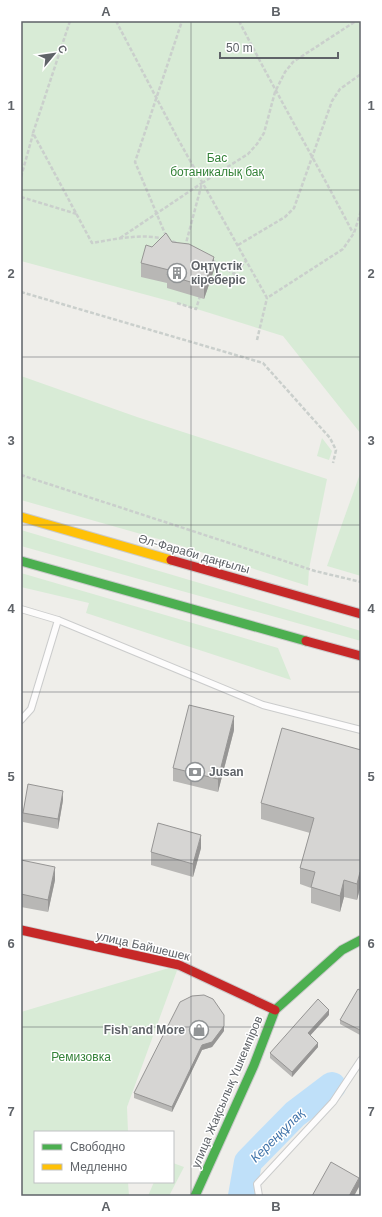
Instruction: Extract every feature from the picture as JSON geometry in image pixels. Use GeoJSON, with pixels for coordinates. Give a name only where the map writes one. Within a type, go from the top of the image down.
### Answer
{"type":"FeatureCollection","features":[{"type":"Feature","properties":{"kind":"main road","name":"Әл-Фараби даңғылы"},"geometry":{"type":"LineString","coordinates":[[21,517],[361,614]]}},
{"type":"Feature","properties":{"kind":"main road"},"geometry":{"type":"LineString","coordinates":[[21,561],[361,656]]}},
{"type":"Feature","properties":{"kind":"main road","name":"улица Байшешек"},"geometry":{"type":"LineString","coordinates":[[21,930],[179,965],[275,1010]]}},
{"type":"Feature","properties":{"kind":"main road","name":"улица Жақсылық Үшкемпіров"},"geometry":{"type":"LineString","coordinates":[[195,1196],[254,1064],[275,1010],[342,950],[361,940]]}},
{"type":"Feature","properties":{"kind":"lane"},"geometry":{"type":"LineString","coordinates":[[21,609],[58,620],[263,705],[361,730]]}},
{"type":"Feature","properties":{"kind":"lane"},"geometry":{"type":"LineString","coordinates":[[21,720],[31,710],[58,620]]}},
{"type":"Feature","properties":{"kind":"lane"},"geometry":{"type":"LineString","coordinates":[[258,1196],[257,1184],[333,1102],[361,1060]]}},
{"type":"Feature","properties":{"kind":"path"},"geometry":{"type":"LineString","coordinates":[[21,177],[33,133],[70,21]]}},
{"type":"Feature","properties":{"kind":"path"},"geometry":{"type":"LineString","coordinates":[[116,21],[202,183],[267,298],[257,340]]}},
{"type":"Feature","properties":{"kind":"path"},"geometry":{"type":"LineString","coordinates":[[166,237],[135,162],[155,96],[182,21]]}},
{"type":"Feature","properties":{"kind":"path"},"geometry":{"type":"LineString","coordinates":[[239,21],[275,92],[313,157],[354,233]]}},
{"type":"Feature","properties":{"kind":"path"},"geometry":{"type":"LineString","coordinates":[[120,238],[248,154],[264,133],[275,92],[293,62],[356,21]]}},
{"type":"Feature","properties":{"kind":"path"},"geometry":{"type":"LineString","coordinates":[[238,245],[285,216],[294,208],[332,101],[340,89],[361,74]]}},
{"type":"Feature","properties":{"kind":"path"},"geometry":{"type":"LineString","coordinates":[[33,133],[92,242],[120,238],[166,237],[191,249]]}},
{"type":"Feature","properties":{"kind":"path"},"geometry":{"type":"LineString","coordinates":[[21,164],[23,169]]}},
{"type":"Feature","properties":{"kind":"path"},"geometry":{"type":"LineString","coordinates":[[187,252],[185,246],[202,183]]}},
{"type":"Feature","properties":{"kind":"path"},"geometry":{"type":"LineString","coordinates":[[21,197],[77,214]]}},
{"type":"Feature","properties":{"kind":"path"},"geometry":{"type":"LineString","coordinates":[[267,298],[343,249],[354,233],[361,211]]}},
{"type":"Feature","properties":{"kind":"path"},"geometry":{"type":"LineString","coordinates":[[209,258],[234,274],[246,261]]}},
{"type":"Feature","properties":{"kind":"path"},"geometry":{"type":"LineString","coordinates":[[21,292],[262,363],[330,438],[336,450],[333,463]]}},
{"type":"Feature","properties":{"kind":"path"},"geometry":{"type":"LineString","coordinates":[[177,303],[196,308],[200,294]]}},
{"type":"Feature","properties":{"kind":"path"},"geometry":{"type":"LineString","coordinates":[[21,475],[316,571],[361,582]]}},
{"type":"Feature","properties":{"kind":"green space","name":"Бас ботаникалық бақ"},"geometry":{"type":"Polygon","coordinates":[[[21,21],[361,21],[361,434],[283,336],[184,305],[21,261],[21,21]]]}},
{"type":"Feature","properties":{"kind":"green space"},"geometry":{"type":"Polygon","coordinates":[[[21,376],[137,417],[327,479],[309,569],[308,586],[169,542],[21,500],[21,376]]]}},
{"type":"Feature","properties":{"kind":"green space"},"geometry":{"type":"Polygon","coordinates":[[[322,438],[332,451],[329,460],[317,456],[322,438]]]}},
{"type":"Feature","properties":{"kind":"green space"},"geometry":{"type":"Polygon","coordinates":[[[361,471],[361,576],[327,566],[361,471]]]}},
{"type":"Feature","properties":{"kind":"green space"},"geometry":{"type":"Polygon","coordinates":[[[21,530],[361,631],[361,641],[21,546],[21,530]]]}},
{"type":"Feature","properties":{"kind":"green space"},"geometry":{"type":"Polygon","coordinates":[[[21,573],[278,648],[291,680],[86,613],[89,603],[21,587],[21,573]]]}},
{"type":"Feature","properties":{"kind":"green space","name":"Ремизовка"},"geometry":{"type":"Polygon","coordinates":[[[179,965],[127,1107],[128,1131],[34,1131],[34,1183],[128,1183],[129,1196],[21,1196],[21,1012],[179,965]]]}},
{"type":"Feature","properties":{"kind":"green space"},"geometry":{"type":"Polygon","coordinates":[[[174,1163],[184,1167],[169,1196],[148,1196],[154,1183],[174,1183],[174,1163]]]}},
{"type":"Feature","properties":{"kind":"building"},"geometry":{"type":"Polygon","coordinates":[[[166,233],[172,242],[189,244],[214,257],[204,286],[167,275],[169,270],[141,263],[146,245],[152,247],[166,233]]]}},
{"type":"Feature","properties":{"kind":"building"},"geometry":{"type":"Polygon","coordinates":[[[189,705],[234,716],[218,779],[173,768],[189,705]]]}},
{"type":"Feature","properties":{"kind":"building"},"geometry":{"type":"Polygon","coordinates":[[[282,728],[361,750],[361,872],[357,884],[344,880],[340,896],[311,887],[315,872],[300,868],[314,818],[261,803],[282,728]]]}},
{"type":"Feature","properties":{"kind":"building"},"geometry":{"type":"Polygon","coordinates":[[[28,784],[63,791],[58,819],[23,813],[28,784]]]}},
{"type":"Feature","properties":{"kind":"building"},"geometry":{"type":"Polygon","coordinates":[[[158,823],[201,835],[193,864],[151,852],[158,823]]]}},
{"type":"Feature","properties":{"kind":"building"},"geometry":{"type":"Polygon","coordinates":[[[21,860],[55,867],[48,900],[21,894],[21,860]]]}},
{"type":"Feature","properties":{"kind":"building"},"geometry":{"type":"Polygon","coordinates":[[[358,989],[361,991],[360,1030],[340,1020],[358,989]]]}},
{"type":"Feature","properties":{"kind":"building"},"geometry":{"type":"Polygon","coordinates":[[[204,995],[213,999],[224,1015],[224,1026],[212,1042],[202,1045],[172,1107],[134,1093],[180,1002],[192,996],[204,995]]]}},
{"type":"Feature","properties":{"kind":"building"},"geometry":{"type":"Polygon","coordinates":[[[318,999],[329,1010],[308,1033],[318,1043],[292,1072],[270,1053],[318,999]]]}},
{"type":"Feature","properties":{"kind":"building"},"geometry":{"type":"Polygon","coordinates":[[[331,1162],[359,1178],[349,1196],[312,1196],[331,1162]]]}},
{"type":"Feature","properties":{"kind":"waterway","name":"Кереңқұлақ"},"geometry":{"type":"LineString","coordinates":[[242,1196],[248,1162],[295,1114],[332,1086]]}},
{"type":"Feature","properties":{"kind":"traffic: fast"},"geometry":{"type":"LineString","coordinates":[[21,561],[306,641]]}},
{"type":"Feature","properties":{"kind":"traffic: fast"},"geometry":{"type":"LineString","coordinates":[[195,1196],[254,1065],[275,1010],[342,950],[361,940]]}},
{"type":"Feature","properties":{"kind":"traffic: slow"},"geometry":{"type":"LineString","coordinates":[[21,517],[171,560]]}},
{"type":"Feature","properties":{"kind":"traffic: jam"},"geometry":{"type":"LineString","coordinates":[[171,560],[361,614]]}},
{"type":"Feature","properties":{"kind":"traffic: jam"},"geometry":{"type":"LineString","coordinates":[[306,641],[361,656]]}},
{"type":"Feature","properties":{"kind":"traffic: jam"},"geometry":{"type":"LineString","coordinates":[[21,930],[179,965],[275,1010]]}},
{"type":"Feature","properties":{"kind":"place","name":"Оңтүстік кіреберіс"},"geometry":{"type":"Point","coordinates":[177,273]}},
{"type":"Feature","properties":{"kind":"place","name":"Jusan"},"geometry":{"type":"Point","coordinates":[195,772]}},
{"type":"Feature","properties":{"kind":"place","name":"Fish and More"},"geometry":{"type":"Point","coordinates":[199,1030]}}]}
